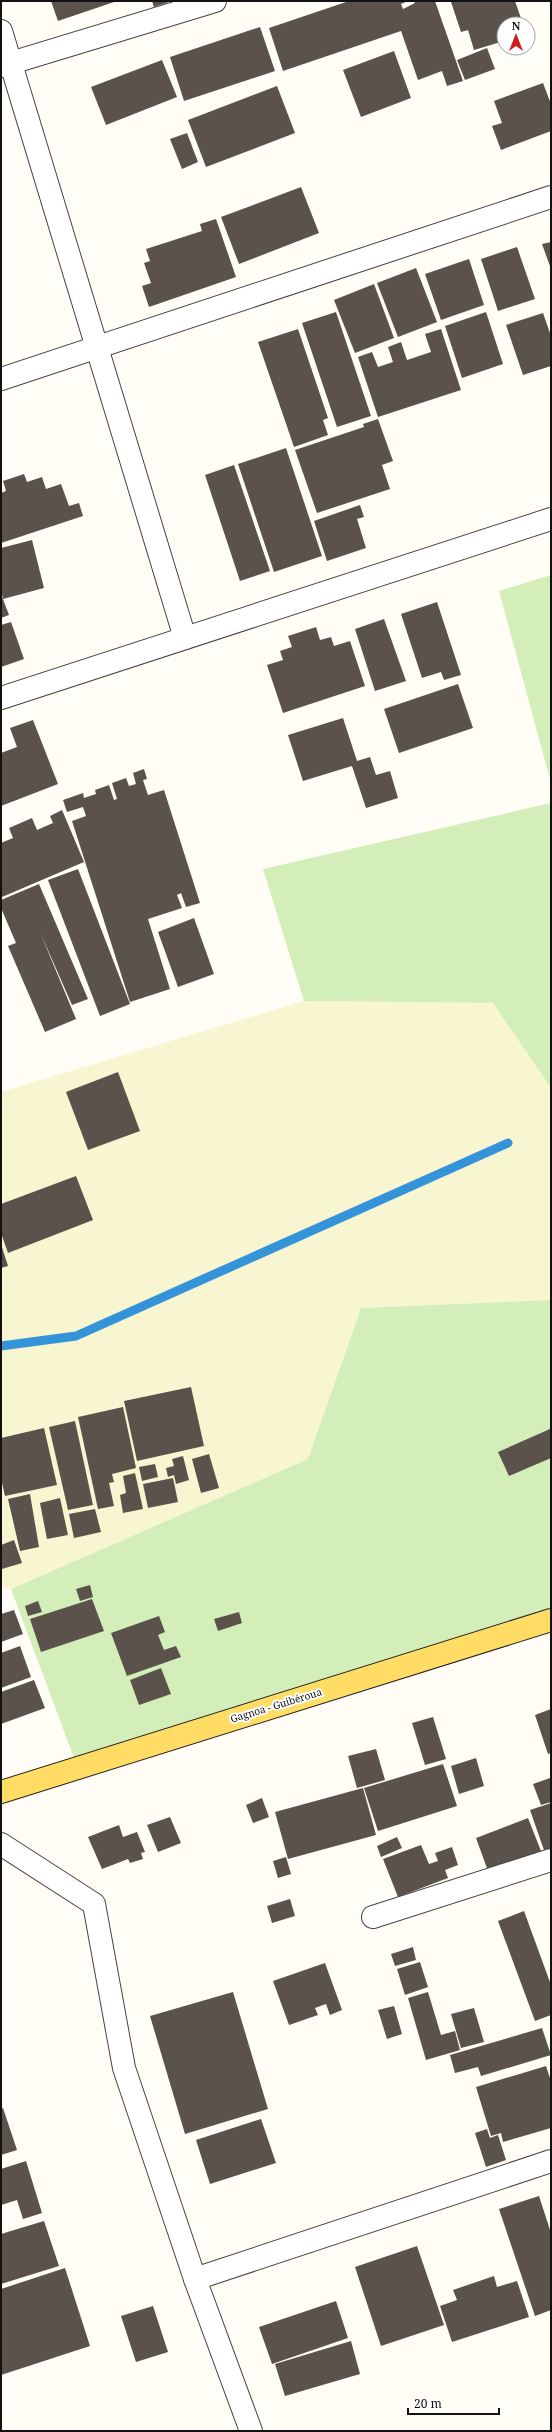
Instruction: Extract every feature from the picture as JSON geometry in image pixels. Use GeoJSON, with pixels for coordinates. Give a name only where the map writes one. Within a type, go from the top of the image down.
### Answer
{"type":"FeatureCollection","features":[{"type":"Feature","properties":{"kind":"main road","name":"Gagnoa - Guibéroua"},"geometry":{"type":"LineString","coordinates":[[1,1792],[551,1620]]}},
{"type":"Feature","properties":{"kind":"street"},"geometry":{"type":"LineString","coordinates":[[6,64],[215,1]]}},
{"type":"Feature","properties":{"kind":"street"},"geometry":{"type":"LineString","coordinates":[[1,31],[6,64],[97,348],[185,638]]}},
{"type":"Feature","properties":{"kind":"street"},"geometry":{"type":"LineString","coordinates":[[1,379],[551,197]]}},
{"type":"Feature","properties":{"kind":"street"},"geometry":{"type":"LineString","coordinates":[[1,698],[551,519]]}},
{"type":"Feature","properties":{"kind":"street"},"geometry":{"type":"LineString","coordinates":[[1,1844],[94,1904],[124,2068],[195,2279],[251,2431]]}},
{"type":"Feature","properties":{"kind":"street"},"geometry":{"type":"LineString","coordinates":[[373,1917],[551,1860]]}},
{"type":"Feature","properties":{"kind":"street"},"geometry":{"type":"LineString","coordinates":[[195,2279],[551,2161]]}},
{"type":"Feature","properties":{"kind":"shaded area"},"geometry":{"type":"Polygon","coordinates":[[[304,1001],[493,1003],[551,1088],[551,1300],[361,1308],[308,1459],[11,1589],[1,1587],[1,1092],[304,1001]]]}},
{"type":"Feature","properties":{"kind":"green space"},"geometry":{"type":"Polygon","coordinates":[[[551,575],[551,783],[499,591],[551,575]]]}},
{"type":"Feature","properties":{"kind":"green space"},"geometry":{"type":"Polygon","coordinates":[[[551,803],[551,1088],[493,1003],[304,1001],[263,869],[551,803]]]}},
{"type":"Feature","properties":{"kind":"green space"},"geometry":{"type":"Polygon","coordinates":[[[551,1300],[551,1613],[74,1758],[11,1589],[308,1459],[361,1308],[551,1300]]]}},
{"type":"Feature","properties":{"kind":"building"},"geometry":{"type":"Polygon","coordinates":[[[51,1],[117,1],[58,21],[51,1]]]}},
{"type":"Feature","properties":{"kind":"building"},"geometry":{"type":"Polygon","coordinates":[[[152,1],[172,1],[154,7],[152,1]]]}},
{"type":"Feature","properties":{"kind":"building"},"geometry":{"type":"Polygon","coordinates":[[[349,1],[408,1],[401,4],[403,9],[415,3],[414,1],[435,1],[463,81],[447,86],[442,71],[418,80],[401,31],[283,71],[269,28],[349,1]]]}},
{"type":"Feature","properties":{"kind":"building"},"geometry":{"type":"Polygon","coordinates":[[[515,1],[520,16],[496,16],[496,43],[474,50],[468,30],[461,32],[451,2],[515,1]]]}},
{"type":"Feature","properties":{"kind":"building"},"geometry":{"type":"Polygon","coordinates":[[[260,27],[275,71],[184,101],[170,57],[260,27]]]}},
{"type":"Feature","properties":{"kind":"building"},"geometry":{"type":"Polygon","coordinates":[[[487,48],[495,69],[465,80],[457,60],[487,48]]]}},
{"type":"Feature","properties":{"kind":"building"},"geometry":{"type":"Polygon","coordinates":[[[394,51],[411,98],[361,117],[343,70],[394,51]]]}},
{"type":"Feature","properties":{"kind":"building"},"geometry":{"type":"Polygon","coordinates":[[[162,60],[177,97],[106,125],[91,87],[162,60]]]}},
{"type":"Feature","properties":{"kind":"building"},"geometry":{"type":"Polygon","coordinates":[[[543,83],[551,104],[551,131],[501,150],[492,126],[502,123],[494,101],[543,83]]]}},
{"type":"Feature","properties":{"kind":"building"},"geometry":{"type":"Polygon","coordinates":[[[277,86],[295,133],[206,167],[188,120],[277,86]]]}},
{"type":"Feature","properties":{"kind":"building"},"geometry":{"type":"Polygon","coordinates":[[[187,133],[198,162],[182,169],[170,139],[187,133]]]}},
{"type":"Feature","properties":{"kind":"building"},"geometry":{"type":"Polygon","coordinates":[[[301,187],[319,233],[239,264],[221,217],[301,187]]]}},
{"type":"Feature","properties":{"kind":"building"},"geometry":{"type":"Polygon","coordinates":[[[216,219],[236,277],[149,307],[142,286],[151,283],[144,263],[150,261],[146,249],[202,231],[200,224],[216,219]]]}},
{"type":"Feature","properties":{"kind":"building"},"geometry":{"type":"Polygon","coordinates":[[[551,242],[551,269],[542,244],[551,242]]]}},
{"type":"Feature","properties":{"kind":"building"},"geometry":{"type":"Polygon","coordinates":[[[517,247],[535,299],[498,311],[481,259],[517,247]]]}},
{"type":"Feature","properties":{"kind":"building"},"geometry":{"type":"Polygon","coordinates":[[[469,259],[484,305],[441,320],[425,274],[469,259]]]}},
{"type":"Feature","properties":{"kind":"building"},"geometry":{"type":"Polygon","coordinates":[[[416,268],[437,322],[398,337],[377,283],[416,268]]]}},
{"type":"Feature","properties":{"kind":"building"},"geometry":{"type":"Polygon","coordinates":[[[374,284],[394,338],[355,353],[334,300],[374,284]]]}},
{"type":"Feature","properties":{"kind":"building"},"geometry":{"type":"Polygon","coordinates":[[[336,312],[371,416],[337,427],[302,323],[336,312]]]}},
{"type":"Feature","properties":{"kind":"building"},"geometry":{"type":"Polygon","coordinates":[[[486,312],[503,364],[462,378],[445,326],[486,312]]]}},
{"type":"Feature","properties":{"kind":"building"},"geometry":{"type":"Polygon","coordinates":[[[543,313],[551,336],[551,366],[523,375],[506,325],[543,313]]]}},
{"type":"Feature","properties":{"kind":"building"},"geometry":{"type":"Polygon","coordinates":[[[298,329],[328,418],[323,420],[328,435],[294,447],[258,342],[298,329]]]}},
{"type":"Feature","properties":{"kind":"building"},"geometry":{"type":"Polygon","coordinates":[[[441,329],[461,390],[378,417],[358,357],[372,352],[378,367],[393,362],[388,347],[401,342],[407,360],[431,352],[425,334],[441,329]]]}},
{"type":"Feature","properties":{"kind":"building"},"geometry":{"type":"Polygon","coordinates":[[[378,419],[393,461],[382,465],[390,489],[317,513],[295,450],[364,427],[363,424],[378,419]]]}},
{"type":"Feature","properties":{"kind":"building"},"geometry":{"type":"Polygon","coordinates":[[[286,448],[322,556],[274,572],[238,464],[286,448]]]}},
{"type":"Feature","properties":{"kind":"building"},"geometry":{"type":"Polygon","coordinates":[[[234,465],[270,571],[240,581],[205,475],[234,465]]]}},
{"type":"Feature","properties":{"kind":"building"},"geometry":{"type":"Polygon","coordinates":[[[24,474],[27,482],[42,477],[46,489],[61,484],[69,506],[79,503],[83,516],[1,543],[1,493],[6,491],[3,481],[24,474]]]}},
{"type":"Feature","properties":{"kind":"building"},"geometry":{"type":"Polygon","coordinates":[[[360,505],[364,517],[357,519],[366,548],[327,561],[314,521],[360,505]]]}},
{"type":"Feature","properties":{"kind":"building"},"geometry":{"type":"Polygon","coordinates":[[[32,540],[44,588],[3,599],[1,590],[1,548],[32,540]]]}},
{"type":"Feature","properties":{"kind":"building"},"geometry":{"type":"Polygon","coordinates":[[[1,594],[9,615],[1,618],[1,594]]]}},
{"type":"Feature","properties":{"kind":"building"},"geometry":{"type":"Polygon","coordinates":[[[437,602],[461,675],[444,680],[441,672],[422,678],[401,614],[437,602]]]}},
{"type":"Feature","properties":{"kind":"building"},"geometry":{"type":"Polygon","coordinates":[[[384,619],[406,681],[375,691],[355,629],[384,619]]]}},
{"type":"Feature","properties":{"kind":"building"},"geometry":{"type":"Polygon","coordinates":[[[11,622],[24,659],[1,667],[1,625],[11,622]]]}},
{"type":"Feature","properties":{"kind":"building"},"geometry":{"type":"Polygon","coordinates":[[[316,627],[320,640],[331,637],[334,646],[350,641],[365,686],[283,713],[267,665],[283,660],[280,651],[292,647],[288,636],[316,627]]]}},
{"type":"Feature","properties":{"kind":"building"},"geometry":{"type":"Polygon","coordinates":[[[458,684],[473,728],[399,753],[384,709],[458,684]]]}},
{"type":"Feature","properties":{"kind":"building"},"geometry":{"type":"Polygon","coordinates":[[[343,718],[357,761],[370,757],[376,775],[390,771],[398,798],[366,808],[352,766],[303,781],[288,735],[343,718]]]}},
{"type":"Feature","properties":{"kind":"building"},"geometry":{"type":"Polygon","coordinates":[[[33,720],[58,784],[1,806],[1,753],[17,747],[10,728],[33,720]]]}},
{"type":"Feature","properties":{"kind":"building"},"geometry":{"type":"Polygon","coordinates":[[[144,769],[147,779],[143,780],[148,795],[164,790],[200,903],[186,907],[181,893],[177,895],[182,908],[148,919],[170,989],[130,1002],[72,821],[86,816],[83,807],[67,812],[63,800],[83,793],[84,798],[96,794],[95,790],[109,785],[114,800],[117,799],[112,783],[126,778],[129,786],[136,784],[133,773],[144,769]]]}},
{"type":"Feature","properties":{"kind":"building"},"geometry":{"type":"Polygon","coordinates":[[[62,810],[84,862],[2,897],[1,843],[13,838],[9,828],[32,818],[37,830],[53,823],[50,816],[62,810]]]}},
{"type":"Feature","properties":{"kind":"building"},"geometry":{"type":"Polygon","coordinates":[[[78,869],[130,1004],[100,1016],[48,880],[78,869]]]}},
{"type":"Feature","properties":{"kind":"building"},"geometry":{"type":"Polygon","coordinates":[[[39,884],[88,999],[72,1005],[40,932],[76,1019],[45,1032],[8,946],[16,943],[1,908],[1,900],[39,884]]]}},
{"type":"Feature","properties":{"kind":"building"},"geometry":{"type":"Polygon","coordinates":[[[194,918],[214,974],[178,987],[158,932],[194,918]]]}},
{"type":"Feature","properties":{"kind":"building"},"geometry":{"type":"Polygon","coordinates":[[[118,1072],[140,1131],[88,1150],[66,1092],[118,1072]]]}},
{"type":"Feature","properties":{"kind":"building"},"geometry":{"type":"Polygon","coordinates":[[[76,1176],[93,1220],[8,1253],[1,1233],[1,1204],[76,1176]]]}},
{"type":"Feature","properties":{"kind":"building"},"geometry":{"type":"Polygon","coordinates":[[[1,1244],[8,1266],[1,1268],[1,1244]]]}},
{"type":"Feature","properties":{"kind":"building"},"geometry":{"type":"Polygon","coordinates":[[[191,1387],[204,1446],[137,1461],[124,1401],[191,1387]]]}},
{"type":"Feature","properties":{"kind":"building"},"geometry":{"type":"Polygon","coordinates":[[[123,1407],[136,1468],[112,1474],[114,1482],[109,1483],[114,1506],[98,1509],[78,1417],[123,1407]]]}},
{"type":"Feature","properties":{"kind":"building"},"geometry":{"type":"Polygon","coordinates":[[[75,1421],[93,1505],[68,1510],[49,1427],[75,1421]]]}},
{"type":"Feature","properties":{"kind":"building"},"geometry":{"type":"Polygon","coordinates":[[[44,1428],[57,1485],[5,1496],[1,1478],[1,1438],[44,1428]]]}},
{"type":"Feature","properties":{"kind":"building"},"geometry":{"type":"Polygon","coordinates":[[[550,1429],[551,1458],[509,1476],[498,1452],[550,1429]]]}},
{"type":"Feature","properties":{"kind":"building"},"geometry":{"type":"Polygon","coordinates":[[[209,1454],[219,1488],[201,1493],[192,1459],[209,1454]]]}},
{"type":"Feature","properties":{"kind":"building"},"geometry":{"type":"Polygon","coordinates":[[[183,1456],[189,1480],[176,1484],[174,1475],[168,1477],[166,1468],[174,1466],[172,1459],[183,1456]]]}},
{"type":"Feature","properties":{"kind":"building"},"geometry":{"type":"Polygon","coordinates":[[[155,1464],[158,1477],[142,1481],[139,1467],[155,1464]]]}},
{"type":"Feature","properties":{"kind":"building"},"geometry":{"type":"Polygon","coordinates":[[[135,1473],[143,1509],[123,1513],[120,1495],[126,1493],[123,1476],[135,1473]]]}},
{"type":"Feature","properties":{"kind":"building"},"geometry":{"type":"Polygon","coordinates":[[[173,1478],[178,1502],[148,1508],[143,1484],[173,1478]]]}},
{"type":"Feature","properties":{"kind":"building"},"geometry":{"type":"Polygon","coordinates":[[[30,1494],[39,1547],[20,1551],[8,1499],[30,1494]]]}},
{"type":"Feature","properties":{"kind":"building"},"geometry":{"type":"Polygon","coordinates":[[[60,1498],[68,1535],[47,1539],[40,1503],[60,1498]]]}},
{"type":"Feature","properties":{"kind":"building"},"geometry":{"type":"Polygon","coordinates":[[[95,1509],[101,1532],[74,1538],[69,1514],[95,1509]]]}},
{"type":"Feature","properties":{"kind":"building"},"geometry":{"type":"Polygon","coordinates":[[[14,1540],[22,1563],[2,1569],[1,1545],[14,1540]]]}},
{"type":"Feature","properties":{"kind":"building"},"geometry":{"type":"Polygon","coordinates":[[[90,1585],[93,1597],[80,1601],[76,1589],[90,1585]]]}},
{"type":"Feature","properties":{"kind":"building"},"geometry":{"type":"Polygon","coordinates":[[[92,1599],[104,1631],[41,1652],[30,1619],[92,1599]]]}},
{"type":"Feature","properties":{"kind":"building"},"geometry":{"type":"Polygon","coordinates":[[[38,1601],[42,1612],[28,1616],[25,1606],[38,1601]]]}},
{"type":"Feature","properties":{"kind":"building"},"geometry":{"type":"Polygon","coordinates":[[[14,1610],[23,1634],[1,1642],[1,1614],[14,1610]]]}},
{"type":"Feature","properties":{"kind":"building"},"geometry":{"type":"Polygon","coordinates":[[[239,1612],[242,1623],[218,1631],[214,1619],[239,1612]]]}},
{"type":"Feature","properties":{"kind":"building"},"geometry":{"type":"Polygon","coordinates":[[[159,1616],[165,1632],[158,1635],[164,1650],[176,1646],[181,1657],[127,1676],[111,1633],[159,1616]]]}},
{"type":"Feature","properties":{"kind":"building"},"geometry":{"type":"Polygon","coordinates":[[[20,1646],[31,1677],[1,1688],[1,1653],[20,1646]]]}},
{"type":"Feature","properties":{"kind":"building"},"geometry":{"type":"Polygon","coordinates":[[[161,1668],[171,1694],[139,1705],[130,1680],[161,1668]]]}},
{"type":"Feature","properties":{"kind":"building"},"geometry":{"type":"Polygon","coordinates":[[[34,1680],[45,1708],[1,1724],[1,1692],[34,1680]]]}},
{"type":"Feature","properties":{"kind":"building"},"geometry":{"type":"Polygon","coordinates":[[[551,1709],[551,1753],[548,1754],[535,1715],[551,1709]]]}},
{"type":"Feature","properties":{"kind":"building"},"geometry":{"type":"Polygon","coordinates":[[[433,1717],[446,1759],[425,1765],[412,1723],[433,1717]]]}},
{"type":"Feature","properties":{"kind":"building"},"geometry":{"type":"Polygon","coordinates":[[[376,1749],[385,1780],[357,1788],[348,1756],[376,1749]]]}},
{"type":"Feature","properties":{"kind":"building"},"geometry":{"type":"Polygon","coordinates":[[[476,1758],[484,1786],[459,1794],[451,1766],[476,1758]]]}},
{"type":"Feature","properties":{"kind":"building"},"geometry":{"type":"Polygon","coordinates":[[[443,1764],[457,1806],[378,1831],[364,1788],[443,1764]]]}},
{"type":"Feature","properties":{"kind":"building"},"geometry":{"type":"Polygon","coordinates":[[[550,1778],[551,1802],[541,1805],[533,1784],[550,1778]]]}},
{"type":"Feature","properties":{"kind":"building"},"geometry":{"type":"Polygon","coordinates":[[[363,1788],[376,1835],[288,1859],[275,1812],[363,1788]]]}},
{"type":"Feature","properties":{"kind":"building"},"geometry":{"type":"Polygon","coordinates":[[[262,1798],[269,1817],[253,1823],[246,1805],[262,1798]]]}},
{"type":"Feature","properties":{"kind":"building"},"geometry":{"type":"Polygon","coordinates":[[[551,1803],[551,1851],[545,1853],[530,1810],[551,1803]]]}},
{"type":"Feature","properties":{"kind":"building"},"geometry":{"type":"Polygon","coordinates":[[[170,1817],[181,1843],[158,1852],[147,1825],[170,1817]]]}},
{"type":"Feature","properties":{"kind":"building"},"geometry":{"type":"Polygon","coordinates":[[[528,1818],[541,1851],[488,1871],[476,1838],[528,1818]]]}},
{"type":"Feature","properties":{"kind":"building"},"geometry":{"type":"Polygon","coordinates":[[[119,1825],[123,1837],[137,1832],[145,1852],[141,1853],[143,1859],[130,1863],[128,1859],[102,1869],[88,1837],[119,1825]]]}},
{"type":"Feature","properties":{"kind":"building"},"geometry":{"type":"Polygon","coordinates":[[[397,1837],[402,1848],[381,1857],[377,1846],[397,1837]]]}},
{"type":"Feature","properties":{"kind":"building"},"geometry":{"type":"Polygon","coordinates":[[[421,1845],[429,1864],[438,1861],[435,1853],[452,1847],[458,1865],[445,1870],[448,1878],[398,1897],[383,1859],[421,1845]]]}},
{"type":"Feature","properties":{"kind":"building"},"geometry":{"type":"Polygon","coordinates":[[[286,1857],[291,1874],[278,1878],[273,1861],[286,1857]]]}},
{"type":"Feature","properties":{"kind":"building"},"geometry":{"type":"Polygon","coordinates":[[[290,1899],[295,1916],[272,1923],[267,1906],[290,1899]]]}},
{"type":"Feature","properties":{"kind":"building"},"geometry":{"type":"Polygon","coordinates":[[[524,1911],[551,1985],[551,2015],[535,2021],[498,1921],[524,1911]]]}},
{"type":"Feature","properties":{"kind":"building"},"geometry":{"type":"Polygon","coordinates":[[[413,1947],[416,1960],[395,1966],[391,1954],[413,1947]]]}},
{"type":"Feature","properties":{"kind":"building"},"geometry":{"type":"Polygon","coordinates":[[[420,1962],[428,1987],[405,1995],[397,1969],[420,1962]]]}},
{"type":"Feature","properties":{"kind":"building"},"geometry":{"type":"Polygon","coordinates":[[[325,1963],[342,2010],[330,2015],[326,2004],[315,2008],[318,2015],[289,2025],[273,1981],[325,1963]]]}},
{"type":"Feature","properties":{"kind":"building"},"geometry":{"type":"Polygon","coordinates":[[[233,1992],[268,2109],[185,2134],[150,2016],[233,1992]]]}},
{"type":"Feature","properties":{"kind":"building"},"geometry":{"type":"Polygon","coordinates":[[[428,1992],[441,2035],[455,2031],[460,2050],[426,2060],[408,1998],[428,1992]]]}},
{"type":"Feature","properties":{"kind":"building"},"geometry":{"type":"Polygon","coordinates":[[[394,2006],[402,2034],[387,2039],[378,2010],[394,2006]]]}},
{"type":"Feature","properties":{"kind":"building"},"geometry":{"type":"Polygon","coordinates":[[[474,2008],[484,2042],[461,2048],[451,2014],[474,2008]]]}},
{"type":"Feature","properties":{"kind":"building"},"geometry":{"type":"Polygon","coordinates":[[[542,2028],[551,2055],[481,2076],[478,2067],[455,2073],[450,2055],[542,2028]]]}},
{"type":"Feature","properties":{"kind":"building"},"geometry":{"type":"Polygon","coordinates":[[[546,2066],[551,2081],[551,2128],[503,2142],[501,2133],[491,2136],[476,2087],[546,2066]]]}},
{"type":"Feature","properties":{"kind":"building"},"geometry":{"type":"Polygon","coordinates":[[[3,2108],[17,2150],[1,2155],[1,2109],[3,2108]]]}},
{"type":"Feature","properties":{"kind":"building"},"geometry":{"type":"Polygon","coordinates":[[[261,2119],[276,2163],[210,2184],[196,2140],[261,2119]]]}},
{"type":"Feature","properties":{"kind":"building"},"geometry":{"type":"Polygon","coordinates":[[[487,2129],[490,2138],[498,2135],[506,2160],[486,2167],[475,2133],[487,2129]]]}},
{"type":"Feature","properties":{"kind":"building"},"geometry":{"type":"Polygon","coordinates":[[[26,2161],[42,2213],[23,2219],[17,2200],[1,2205],[1,2169],[26,2161]]]}},
{"type":"Feature","properties":{"kind":"building"},"geometry":{"type":"Polygon","coordinates":[[[539,2196],[551,2233],[551,2310],[535,2316],[499,2209],[539,2196]]]}},
{"type":"Feature","properties":{"kind":"building"},"geometry":{"type":"Polygon","coordinates":[[[44,2221],[59,2266],[1,2284],[1,2234],[44,2221]]]}},
{"type":"Feature","properties":{"kind":"building"},"geometry":{"type":"Polygon","coordinates":[[[417,2246],[444,2325],[381,2346],[355,2267],[417,2246]]]}},
{"type":"Feature","properties":{"kind":"building"},"geometry":{"type":"Polygon","coordinates":[[[65,2268],[90,2346],[1,2375],[1,2289],[65,2268]]]}},
{"type":"Feature","properties":{"kind":"building"},"geometry":{"type":"Polygon","coordinates":[[[494,2276],[497,2287],[517,2281],[529,2317],[452,2342],[440,2306],[457,2300],[453,2290],[494,2276]]]}},
{"type":"Feature","properties":{"kind":"building"},"geometry":{"type":"Polygon","coordinates":[[[336,2301],[348,2338],[272,2364],[259,2327],[336,2301]]]}},
{"type":"Feature","properties":{"kind":"building"},"geometry":{"type":"Polygon","coordinates":[[[153,2306],[168,2352],[136,2362],[121,2316],[153,2306]]]}},
{"type":"Feature","properties":{"kind":"building"},"geometry":{"type":"Polygon","coordinates":[[[351,2341],[360,2374],[285,2396],[275,2364],[351,2341]]]}},
{"type":"Feature","properties":{"kind":"waterway"},"geometry":{"type":"LineString","coordinates":[[1,1346],[76,1336],[508,1143]]}}]}
